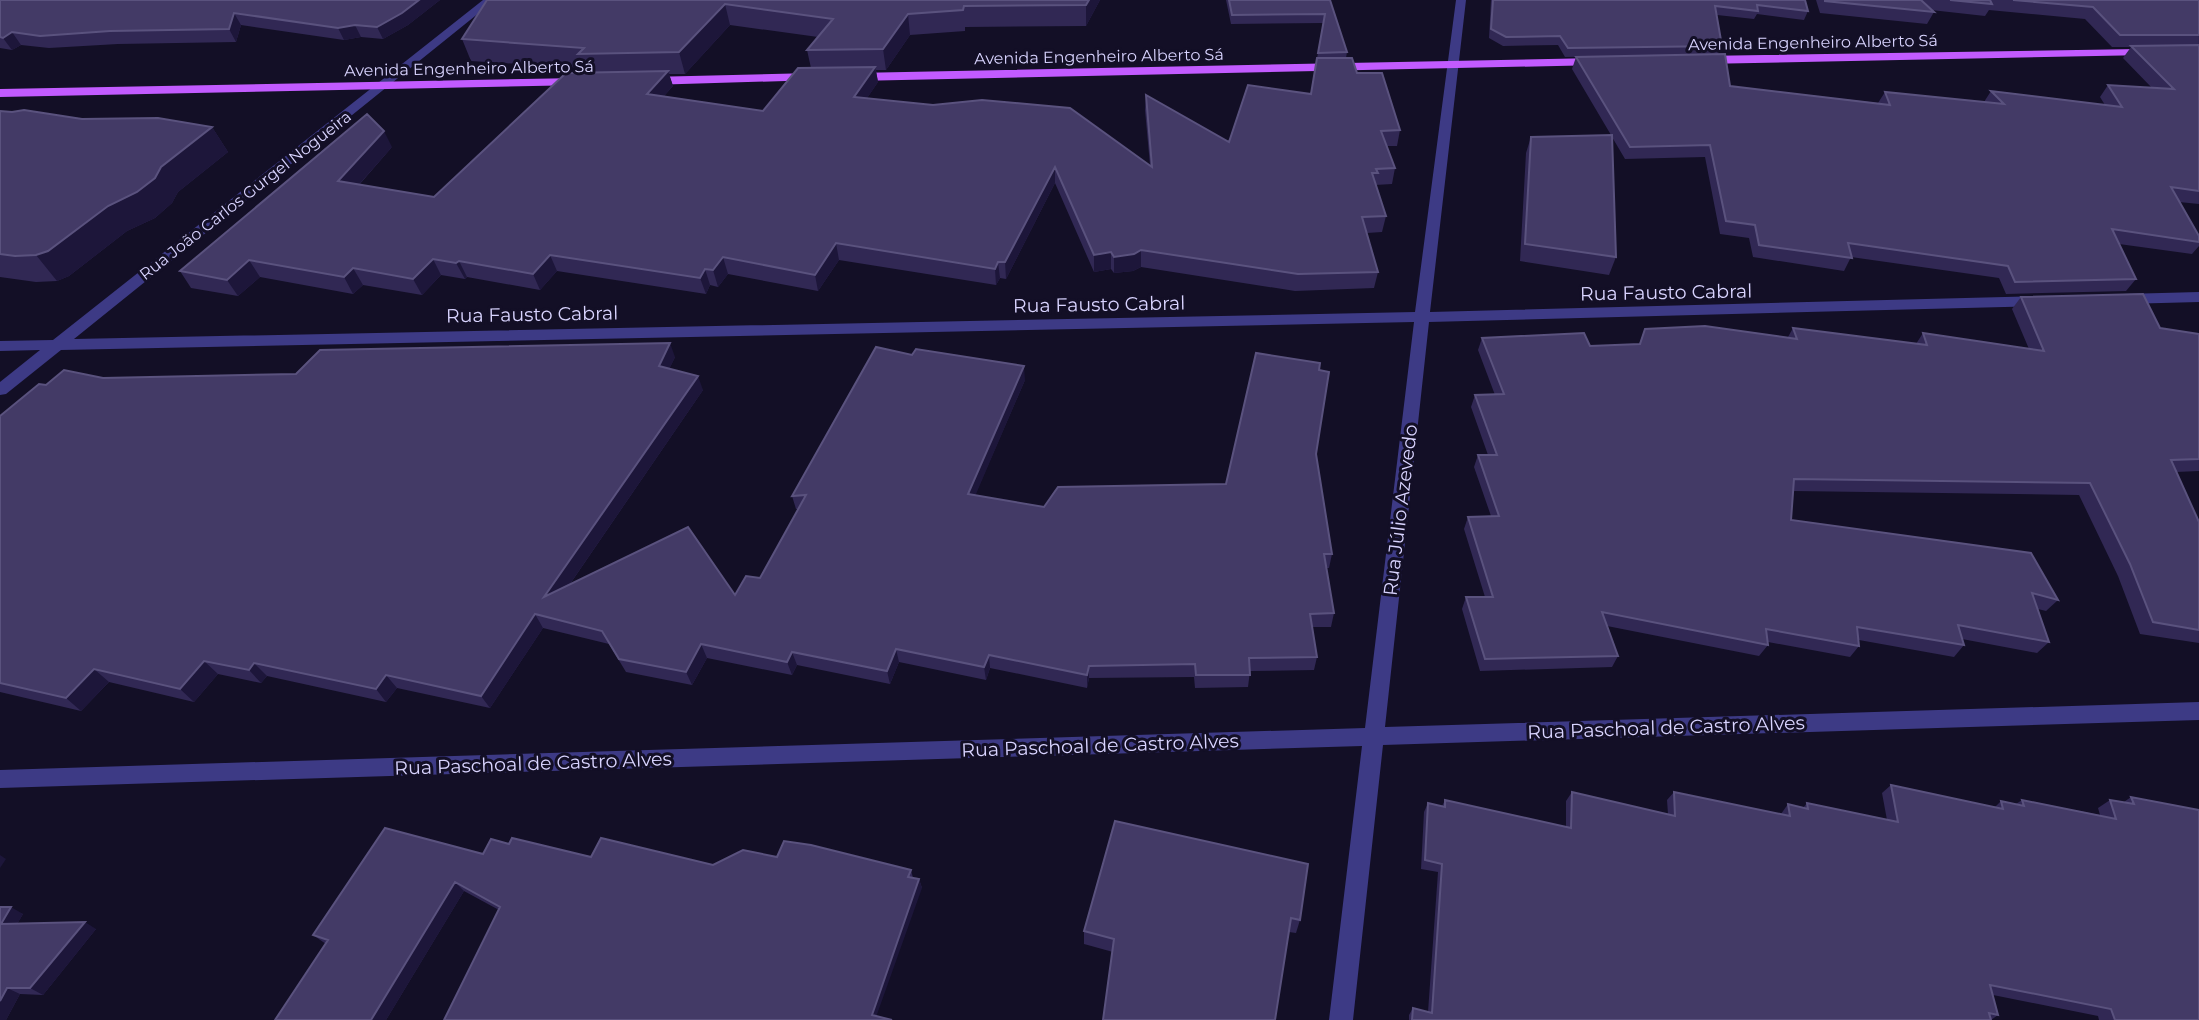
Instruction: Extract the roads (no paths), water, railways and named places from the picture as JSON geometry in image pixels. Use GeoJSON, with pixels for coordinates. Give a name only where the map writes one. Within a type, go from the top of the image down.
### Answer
{"type":"FeatureCollection","features":[{"type":"Feature","properties":{"kind":"main road","name":"Avenida Engenheiro Alberto Sá"},"geometry":{"type":"LineString","coordinates":[[1685,61],[2199,51]]}},
{"type":"Feature","properties":{"kind":"main road","name":"Avenida Engenheiro Alberto Sá"},"geometry":{"type":"LineString","coordinates":[[841,77],[1616,62]]}},
{"type":"Feature","properties":{"kind":"main road"},"geometry":{"type":"LineString","coordinates":[[633,81],[827,77]]}},
{"type":"Feature","properties":{"kind":"main road","name":"Avenida Engenheiro Alberto Sá"},"geometry":{"type":"LineString","coordinates":[[0,93],[591,82]]}},
{"type":"Feature","properties":{"kind":"street","name":"Rua João Carlos Gurgel Nogueira"},"geometry":{"type":"LineString","coordinates":[[0,390],[490,0]]}},
{"type":"Feature","properties":{"kind":"street","name":"Rua Júlio Azevedo"},"geometry":{"type":"LineString","coordinates":[[1341,1020],[1451,65],[1461,0]]}},
{"type":"Feature","properties":{"kind":"street"},"geometry":{"type":"LineString","coordinates":[[2102,300],[2199,297]]}},
{"type":"Feature","properties":{"kind":"street","name":"Rua Fausto Cabral"},"geometry":{"type":"LineString","coordinates":[[0,346],[2060,301]]}},
{"type":"Feature","properties":{"kind":"street","name":"Rua Paschoal de Castro Alves"},"geometry":{"type":"LineString","coordinates":[[0,779],[2199,711]]}}]}
